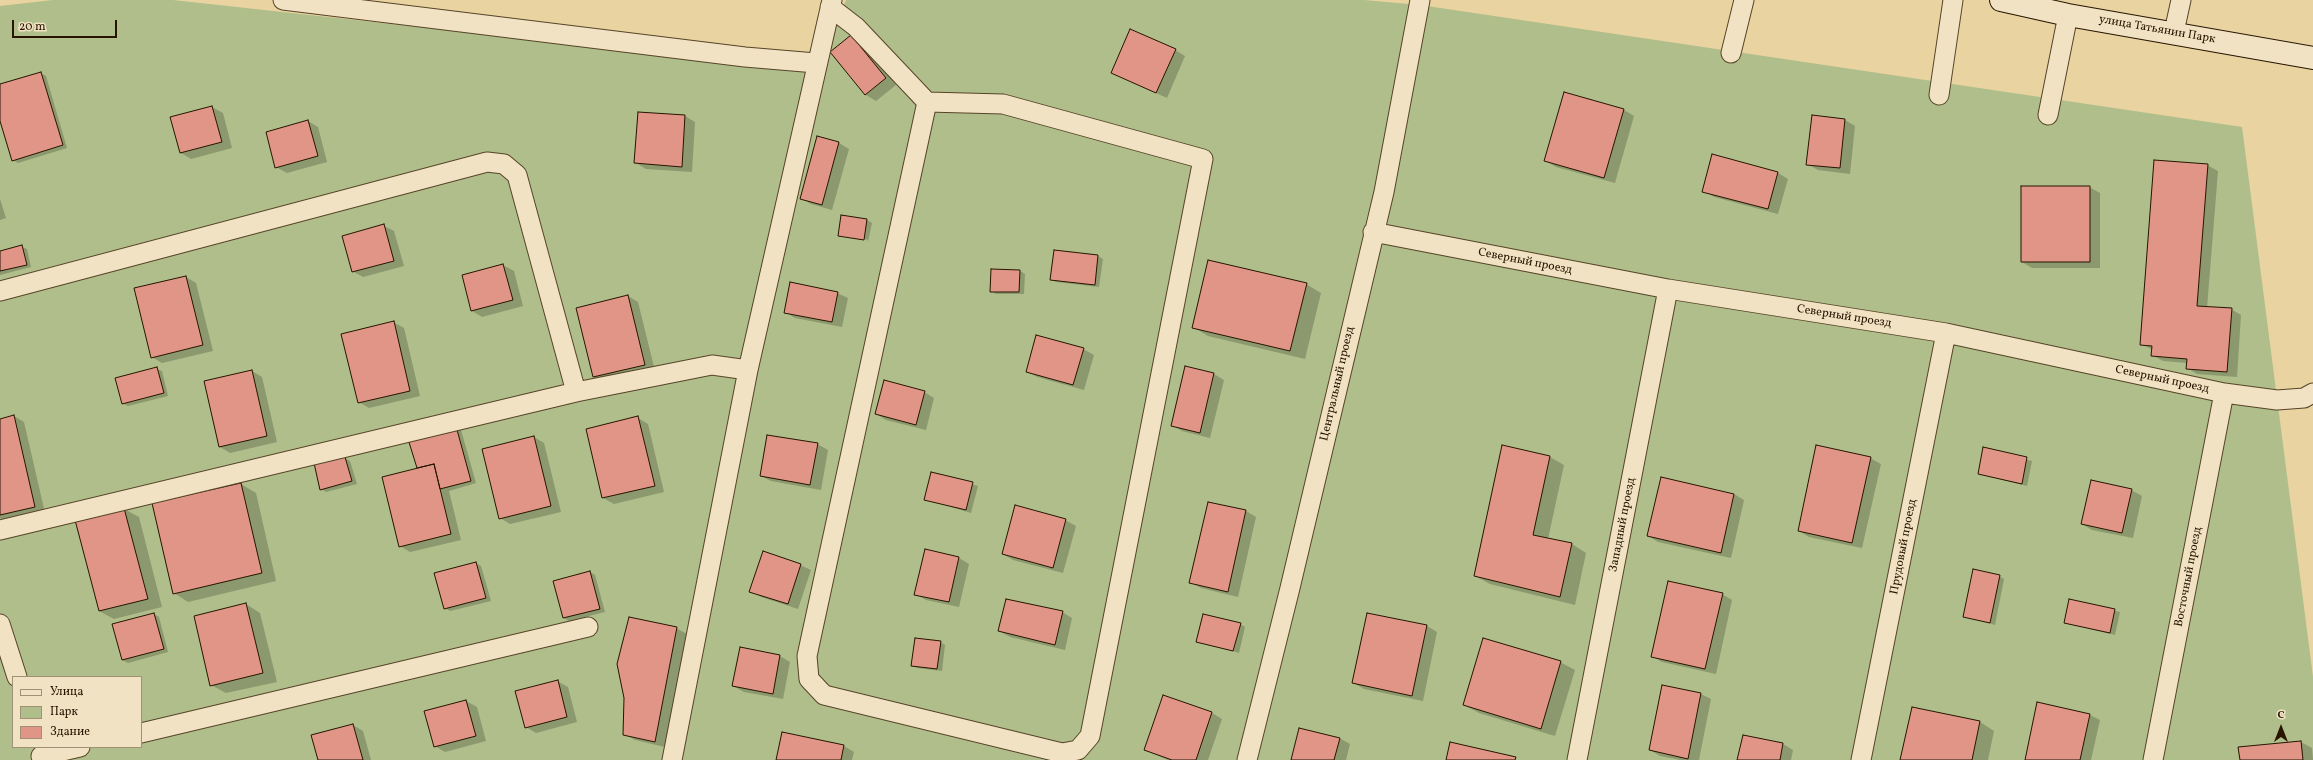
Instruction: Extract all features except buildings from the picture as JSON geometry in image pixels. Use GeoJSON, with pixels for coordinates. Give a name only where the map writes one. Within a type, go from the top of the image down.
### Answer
{"type":"FeatureCollection","features":[{"type":"Feature","properties":{"kind":"street","name":"улица Татьянин Парк"},"geometry":{"type":"LineString","coordinates":[[2001,0],[2068,15],[2174,32],[2313,58]]}},
{"type":"Feature","properties":{"kind":"lane"},"geometry":{"type":"LineString","coordinates":[[283,0],[745,58],[816,63]]}},
{"type":"Feature","properties":{"kind":"lane"},"geometry":{"type":"LineString","coordinates":[[1731,53],[1744,0]]}},
{"type":"Feature","properties":{"kind":"lane"},"geometry":{"type":"LineString","coordinates":[[1939,95],[1953,0]]}},
{"type":"Feature","properties":{"kind":"lane"},"geometry":{"type":"LineString","coordinates":[[2174,32],[2181,0]]}},
{"type":"Feature","properties":{"kind":"lane","name":"Центральный проезд"},"geometry":{"type":"LineString","coordinates":[[1247,760],[1290,588],[1393,148],[1420,2]]}},
{"type":"Feature","properties":{"kind":"lane"},"geometry":{"type":"LineString","coordinates":[[672,760],[748,370],[816,63],[831,4],[856,26],[927,102],[1003,104],[1203,159],[1090,736],[1078,750],[1062,753],[824,695],[809,679],[807,656],[927,102]]}},
{"type":"Feature","properties":{"kind":"lane"},"geometry":{"type":"LineString","coordinates":[[2048,115],[2068,15]]}},
{"type":"Feature","properties":{"kind":"lane"},"geometry":{"type":"LineString","coordinates":[[0,291],[487,162],[504,164],[517,175],[576,392]]}},
{"type":"Feature","properties":{"kind":"lane","name":"Северный проезд"},"geometry":{"type":"LineString","coordinates":[[1373,232],[1668,289],[1946,333],[2224,393],[2277,400],[2304,398],[2313,393]]}},
{"type":"Feature","properties":{"kind":"lane","name":"Западный проезд"},"geometry":{"type":"LineString","coordinates":[[1577,760],[1668,289]]}},
{"type":"Feature","properties":{"kind":"lane","name":"Прудовый проезд"},"geometry":{"type":"LineString","coordinates":[[1861,760],[1946,333]]}},
{"type":"Feature","properties":{"kind":"lane"},"geometry":{"type":"LineString","coordinates":[[0,530],[576,392],[712,365],[748,370]]}},
{"type":"Feature","properties":{"kind":"lane","name":"Восточный проезд"},"geometry":{"type":"LineString","coordinates":[[2153,760],[2224,393]]}},
{"type":"Feature","properties":{"kind":"lane"},"geometry":{"type":"LineString","coordinates":[[0,624],[16,676]]}},
{"type":"Feature","properties":{"kind":"lane"},"geometry":{"type":"LineString","coordinates":[[142,733],[588,627]]}},
{"type":"Feature","properties":{"kind":"lane"},"geometry":{"type":"LineString","coordinates":[[41,754],[74,748]]}},
{"type":"Feature","properties":{"kind":"green space"},"geometry":{"type":"Polygon","coordinates":[[[53,0],[173,0],[819,71],[846,0],[1364,0],[1420,5],[2242,127],[2313,677],[2313,760],[0,760],[0,6],[53,0]]]}}]}
